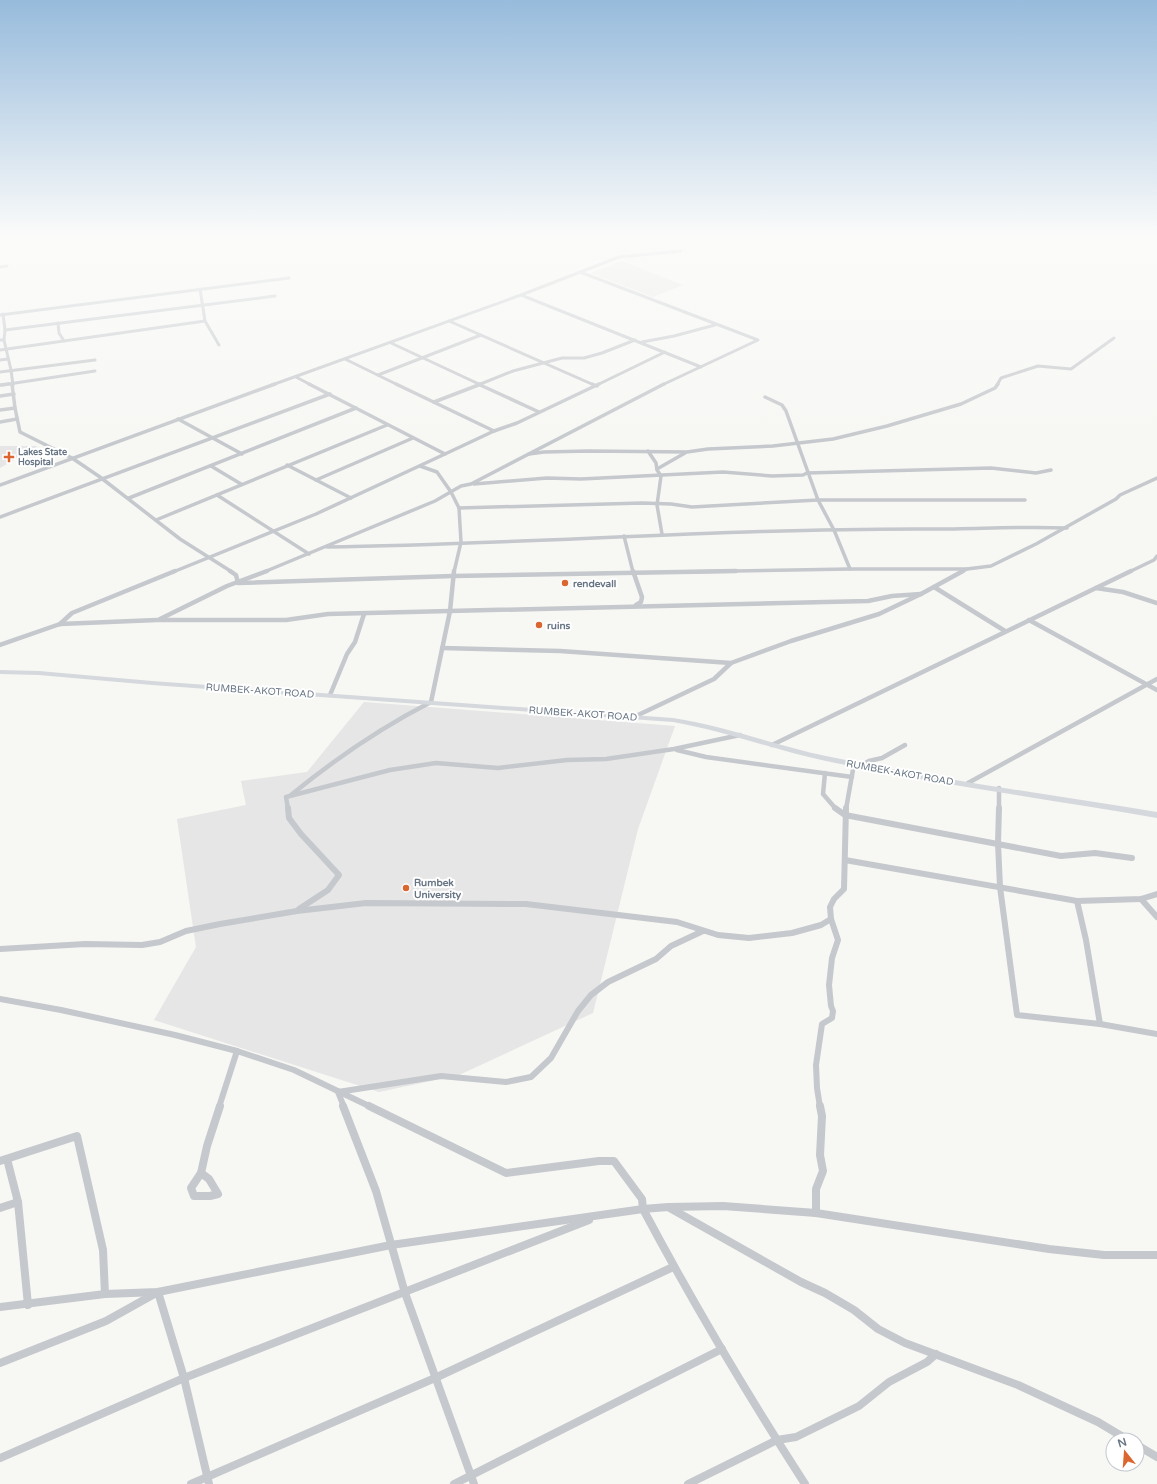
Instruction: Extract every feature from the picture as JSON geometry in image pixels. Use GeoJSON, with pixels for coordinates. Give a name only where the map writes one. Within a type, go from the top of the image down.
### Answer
{"type":"FeatureCollection","features":[{"type":"Feature","properties":{"kind":"main road","name":"RUMBEK-AKOT ROAD"},"geometry":{"type":"LineString","coordinates":[[0,672],[39,673],[636,716],[692,722],[715,727],[772,745],[858,765],[1157,815]]}},
{"type":"Feature","properties":{"kind":"street"},"geometry":{"type":"LineString","coordinates":[[71,305],[2,314],[5,330],[2,340],[12,370],[15,408],[20,432],[71,458],[129,498],[200,552],[211,557],[236,575],[238,583]]}},
{"type":"Feature","properties":{"kind":"street"},"geometry":{"type":"LineString","coordinates":[[5,330],[199,305]]}},
{"type":"Feature","properties":{"kind":"street"},"geometry":{"type":"LineString","coordinates":[[201,305],[204,321],[219,345]]}},
{"type":"Feature","properties":{"kind":"street"},"geometry":{"type":"LineString","coordinates":[[0,485],[493,305]]}},
{"type":"Feature","properties":{"kind":"street"},"geometry":{"type":"LineString","coordinates":[[547,305],[701,367]]}},
{"type":"Feature","properties":{"kind":"street"},"geometry":{"type":"LineString","coordinates":[[471,484],[667,382],[749,346],[758,340],[665,305]]}},
{"type":"Feature","properties":{"kind":"street"},"geometry":{"type":"LineString","coordinates":[[0,350],[204,321]]}},
{"type":"Feature","properties":{"kind":"street"},"geometry":{"type":"LineString","coordinates":[[449,321],[597,386]]}},
{"type":"Feature","properties":{"kind":"street"},"geometry":{"type":"LineString","coordinates":[[58,323],[59,333],[64,341]]}},
{"type":"Feature","properties":{"kind":"street"},"geometry":{"type":"LineString","coordinates":[[641,342],[674,336],[716,325]]}},
{"type":"Feature","properties":{"kind":"street"},"geometry":{"type":"LineString","coordinates":[[378,375],[481,335]]}},
{"type":"Feature","properties":{"kind":"street"},"geometry":{"type":"LineString","coordinates":[[525,455],[544,452],[687,452],[708,449],[738,449],[798,444],[833,439],[887,426],[961,404],[995,388],[1001,378],[1038,366],[1071,369],[1114,338]]}},
{"type":"Feature","properties":{"kind":"street"},"geometry":{"type":"LineString","coordinates":[[434,402],[513,371],[562,358],[584,358],[602,353],[635,340]]}},
{"type":"Feature","properties":{"kind":"street"},"geometry":{"type":"LineString","coordinates":[[391,343],[539,412]]}},
{"type":"Feature","properties":{"kind":"street"},"geometry":{"type":"LineString","coordinates":[[60,624],[72,613],[351,498],[494,431],[517,423],[597,386],[665,352]]}},
{"type":"Feature","properties":{"kind":"street"},"geometry":{"type":"LineString","coordinates":[[0,360],[8,359]]}},
{"type":"Feature","properties":{"kind":"street"},"geometry":{"type":"LineString","coordinates":[[0,372],[95,360]]}},
{"type":"Feature","properties":{"kind":"street"},"geometry":{"type":"LineString","coordinates":[[345,360],[494,431]]}},
{"type":"Feature","properties":{"kind":"street"},"geometry":{"type":"LineString","coordinates":[[0,385],[95,370]]}},
{"type":"Feature","properties":{"kind":"street"},"geometry":{"type":"LineString","coordinates":[[296,377],[445,454]]}},
{"type":"Feature","properties":{"kind":"street"},"geometry":{"type":"LineString","coordinates":[[0,396],[14,394]]}},
{"type":"Feature","properties":{"kind":"street"},"geometry":{"type":"LineString","coordinates":[[0,517],[169,455],[211,437],[330,394]]}},
{"type":"Feature","properties":{"kind":"street"},"geometry":{"type":"LineString","coordinates":[[765,397],[782,405],[786,411],[807,473],[818,500],[834,530],[850,569]]}},
{"type":"Feature","properties":{"kind":"street"},"geometry":{"type":"LineString","coordinates":[[0,410],[15,408]]}},
{"type":"Feature","properties":{"kind":"street"},"geometry":{"type":"LineString","coordinates":[[129,498],[356,408]]}},
{"type":"Feature","properties":{"kind":"street"},"geometry":{"type":"LineString","coordinates":[[0,422],[17,419]]}},
{"type":"Feature","properties":{"kind":"street"},"geometry":{"type":"LineString","coordinates":[[178,419],[242,454]]}},
{"type":"Feature","properties":{"kind":"street"},"geometry":{"type":"LineString","coordinates":[[156,520],[387,425]]}},
{"type":"Feature","properties":{"kind":"street"},"geometry":{"type":"LineString","coordinates":[[316,480],[413,438]]}},
{"type":"Feature","properties":{"kind":"street"},"geometry":{"type":"LineString","coordinates":[[648,451],[656,463],[657,469],[661,476],[658,505],[662,534]]}},
{"type":"Feature","properties":{"kind":"street"},"geometry":{"type":"LineString","coordinates":[[657,469],[687,452]]}},
{"type":"Feature","properties":{"kind":"street"},"geometry":{"type":"LineString","coordinates":[[287,465],[351,498]]}},
{"type":"Feature","properties":{"kind":"street"},"geometry":{"type":"LineString","coordinates":[[211,466],[241,484]]}},
{"type":"Feature","properties":{"kind":"street"},"geometry":{"type":"LineString","coordinates":[[297,911],[328,890],[338,875],[301,834],[289,818],[286,797],[290,796],[346,752],[401,716],[431,702],[450,611],[453,576],[461,542],[459,508],[451,492],[437,472],[420,466]]}},
{"type":"Feature","properties":{"kind":"street"},"geometry":{"type":"LineString","coordinates":[[157,620],[227,586],[238,583],[309,554],[434,501],[462,486],[471,484],[547,478],[581,479],[723,472],[772,476],[803,475],[807,473],[991,468],[1036,473],[1051,470]]}},
{"type":"Feature","properties":{"kind":"street"},"geometry":{"type":"LineString","coordinates":[[238,583],[453,576],[850,569],[967,569],[991,566],[1067,528],[1116,499],[1120,495],[1157,478]]}},
{"type":"Feature","properties":{"kind":"street"},"geometry":{"type":"LineString","coordinates":[[217,495],[309,554]]}},
{"type":"Feature","properties":{"kind":"street"},"geometry":{"type":"LineString","coordinates":[[459,508],[642,503],[658,505],[671,504],[692,507],[818,500],[1025,500]]}},
{"type":"Feature","properties":{"kind":"street"},"geometry":{"type":"LineString","coordinates":[[324,547],[392,546],[662,534],[1031,526],[1067,528]]}},
{"type":"Feature","properties":{"kind":"street"},"geometry":{"type":"LineString","coordinates":[[624,536],[632,573],[642,598],[641,602],[634,606]]}},
{"type":"Feature","properties":{"kind":"street"},"geometry":{"type":"LineString","coordinates":[[772,745],[1154,560],[1157,556]]}},
{"type":"Feature","properties":{"kind":"street"},"geometry":{"type":"LineString","coordinates":[[636,716],[714,679],[731,663],[791,641],[880,614],[967,569]]}},
{"type":"Feature","properties":{"kind":"street"},"geometry":{"type":"LineString","coordinates":[[934,587],[1005,631]]}},
{"type":"Feature","properties":{"kind":"street"},"geometry":{"type":"LineString","coordinates":[[1095,588],[1123,592],[1157,603]]}},
{"type":"Feature","properties":{"kind":"street"},"geometry":{"type":"LineString","coordinates":[[0,645],[60,624],[157,620],[286,620],[328,614],[868,601],[892,596],[921,594]]}},
{"type":"Feature","properties":{"kind":"street"},"geometry":{"type":"LineString","coordinates":[[330,695],[347,654],[354,642],[364,614]]}},
{"type":"Feature","properties":{"kind":"street"},"geometry":{"type":"LineString","coordinates":[[1030,620],[1157,690]]}},
{"type":"Feature","properties":{"kind":"street"},"geometry":{"type":"LineString","coordinates":[[442,648],[560,651],[731,663]]}},
{"type":"Feature","properties":{"kind":"street"},"geometry":{"type":"LineString","coordinates":[[968,783],[1157,679]]}},
{"type":"Feature","properties":{"kind":"street"},"geometry":{"type":"LineString","coordinates":[[290,796],[390,770],[436,763],[498,768],[567,760],[606,759],[674,749],[740,735]]}},
{"type":"Feature","properties":{"kind":"street"},"geometry":{"type":"LineString","coordinates":[[816,1213],[816,1189],[823,1171],[820,1155],[822,1116],[817,1088],[816,1065],[822,1024],[832,1018],[833,1011],[831,1006],[829,984],[832,958],[838,940],[831,919],[830,907],[834,899],[844,889],[845,815],[852,777],[858,765],[882,758],[905,745]]}},
{"type":"Feature","properties":{"kind":"street"},"geometry":{"type":"LineString","coordinates":[[674,749],[706,757],[852,777]]}},
{"type":"Feature","properties":{"kind":"street"},"geometry":{"type":"LineString","coordinates":[[824,773],[823,794],[836,809],[845,815],[998,842],[1061,856],[1096,853],[1132,858]]}},
{"type":"Feature","properties":{"kind":"street"},"geometry":{"type":"LineString","coordinates":[[999,788],[998,842],[1000,887],[1017,1015],[1100,1024],[1157,1034]]}},
{"type":"Feature","properties":{"kind":"street"},"geometry":{"type":"LineString","coordinates":[[845,860],[1078,901],[1141,899],[1157,894]]}},
{"type":"Feature","properties":{"kind":"street"},"geometry":{"type":"LineString","coordinates":[[1141,899],[1157,918]]}},
{"type":"Feature","properties":{"kind":"street"},"geometry":{"type":"LineString","coordinates":[[1078,901],[1100,1024]]}},
{"type":"Feature","properties":{"kind":"street"},"geometry":{"type":"LineString","coordinates":[[0,949],[85,944],[142,945],[160,942],[186,931],[220,924],[297,911],[366,903],[526,904],[677,922],[718,935],[749,938],[792,933],[821,925],[831,919]]}},
{"type":"Feature","properties":{"kind":"street"},"geometry":{"type":"LineString","coordinates":[[338,1092],[441,1076],[506,1082],[531,1077],[551,1058],[578,1011],[591,995],[608,982],[656,959],[659,954],[703,931]]}},
{"type":"Feature","properties":{"kind":"street"},"geometry":{"type":"LineString","coordinates":[[0,999],[104,1019],[237,1051],[294,1070],[506,1173],[599,1161],[614,1161],[642,1199],[643,1208],[673,1267],[805,1484]]}},
{"type":"Feature","properties":{"kind":"street"},"geometry":{"type":"LineString","coordinates":[[201,1173],[207,1146],[237,1051]]}},
{"type":"Feature","properties":{"kind":"street"},"geometry":{"type":"LineString","coordinates":[[338,1092],[376,1191],[405,1293],[472,1480]]}},
{"type":"Feature","properties":{"kind":"street"},"geometry":{"type":"LineString","coordinates":[[28,1305],[18,1202],[3,1160],[77,1136],[103,1250],[105,1294]]}},
{"type":"Feature","properties":{"kind":"street"},"geometry":{"type":"LineString","coordinates":[[0,1208],[18,1202]]}},
{"type":"Feature","properties":{"kind":"street"},"geometry":{"type":"LineString","coordinates":[[0,1307],[28,1305],[105,1294],[158,1292],[391,1244],[597,1216],[643,1208],[723,1206],[816,1213],[1049,1249],[1104,1255],[1157,1255]]}},
{"type":"Feature","properties":{"kind":"street"},"geometry":{"type":"LineString","coordinates":[[668,1207],[801,1282],[825,1293],[854,1310],[878,1328],[905,1343],[1018,1385],[1098,1422],[1115,1432]]}},
{"type":"Feature","properties":{"kind":"street"},"geometry":{"type":"LineString","coordinates":[[0,1458],[184,1378],[405,1293],[597,1216]]}},
{"type":"Feature","properties":{"kind":"street"},"geometry":{"type":"LineString","coordinates":[[191,1484],[208,1480],[435,1378],[673,1267]]}},
{"type":"Feature","properties":{"kind":"street"},"geometry":{"type":"LineString","coordinates":[[0,1363],[106,1321],[158,1292]]}},
{"type":"Feature","properties":{"kind":"street"},"geometry":{"type":"LineString","coordinates":[[158,1292],[184,1378],[208,1480]]}},
{"type":"Feature","properties":{"kind":"street"},"geometry":{"type":"LineString","coordinates":[[454,1484],[472,1480],[722,1349]]}},
{"type":"Feature","properties":{"kind":"street"},"geometry":{"type":"LineString","coordinates":[[688,1484],[777,1440],[796,1437],[859,1406],[889,1382],[927,1362],[936,1354]]}},
{"type":"Feature","properties":{"kind":"street"},"geometry":{"type":"LineString","coordinates":[[1145,1450],[1157,1457]]}},
{"type":"Feature","properties":{"kind":"shaded area","name":"Lakes State Hospital"},"geometry":{"type":"Polygon","coordinates":[[[0,446],[38,446],[0,468],[0,446]]]}},
{"type":"Feature","properties":{"kind":"shaded area","name":"Rumbek University"},"geometry":{"type":"Polygon","coordinates":[[[364,702],[675,726],[638,829],[593,1013],[459,1075],[379,1092],[154,1020],[196,947],[177,819],[246,805],[241,781],[307,772],[364,702]]]}},
{"type":"Feature","properties":{"kind":"place","name":"Lakes State Hospital"},"geometry":{"type":"Point","coordinates":[9,457]}},
{"type":"Feature","properties":{"kind":"place","name":"rendevall"},"geometry":{"type":"Point","coordinates":[565,583]}},
{"type":"Feature","properties":{"kind":"place","name":"ruins"},"geometry":{"type":"Point","coordinates":[539,625]}},
{"type":"Feature","properties":{"kind":"place","name":"Rumbek University"},"geometry":{"type":"Point","coordinates":[406,888]}}]}
